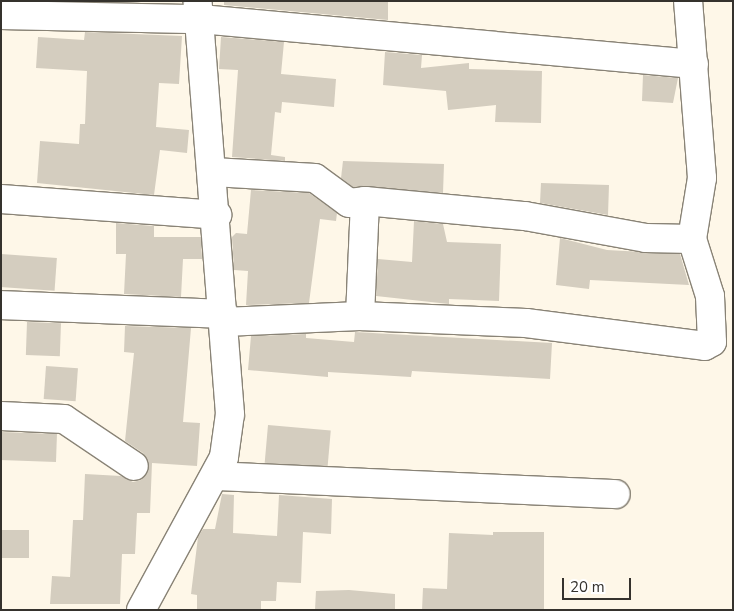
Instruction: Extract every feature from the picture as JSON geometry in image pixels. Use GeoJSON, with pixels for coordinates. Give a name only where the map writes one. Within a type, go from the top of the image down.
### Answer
{"type":"FeatureCollection","features":[{"type":"Feature","properties":{"kind":"street"},"geometry":{"type":"LineString","coordinates":[[1,305],[224,318],[360,316],[526,323],[705,346],[714,337],[710,296],[692,239],[702,178],[688,1]]}},
{"type":"Feature","properties":{"kind":"street"},"geometry":{"type":"LineString","coordinates":[[1,15],[199,10],[694,64]]}},
{"type":"Feature","properties":{"kind":"street"},"geometry":{"type":"LineString","coordinates":[[142,610],[224,457],[230,414],[217,215],[199,10]]}},
{"type":"Feature","properties":{"kind":"street"},"geometry":{"type":"LineString","coordinates":[[213,172],[315,178],[342,202],[365,201],[525,216],[646,238],[692,239]]}},
{"type":"Feature","properties":{"kind":"street"},"geometry":{"type":"LineString","coordinates":[[1,199],[217,215]]}},
{"type":"Feature","properties":{"kind":"street"},"geometry":{"type":"LineString","coordinates":[[360,316],[365,201]]}},
{"type":"Feature","properties":{"kind":"street"},"geometry":{"type":"LineString","coordinates":[[1,416],[64,420],[134,466]]}},
{"type":"Feature","properties":{"kind":"street"},"geometry":{"type":"LineString","coordinates":[[215,476],[616,494]]}},
{"type":"Feature","properties":{"kind":"building"},"geometry":{"type":"Polygon","coordinates":[[[224,1],[388,1],[388,20],[224,5],[224,1]]]}},
{"type":"Feature","properties":{"kind":"building"},"geometry":{"type":"Polygon","coordinates":[[[85,32],[182,36],[179,84],[159,83],[156,127],[189,130],[187,153],[160,150],[154,195],[37,183],[40,141],[79,144],[80,124],[85,124],[87,71],[36,68],[38,37],[84,40],[85,32]]]}},
{"type":"Feature","properties":{"kind":"building"},"geometry":{"type":"Polygon","coordinates":[[[221,37],[284,42],[281,74],[336,79],[334,107],[282,102],[281,113],[275,112],[271,155],[285,157],[285,161],[232,157],[238,70],[219,69],[221,37]]]}},
{"type":"Feature","properties":{"kind":"building"},"geometry":{"type":"Polygon","coordinates":[[[385,52],[422,55],[421,68],[469,63],[469,69],[542,71],[541,123],[495,122],[496,105],[448,110],[446,91],[383,85],[385,52]]]}},
{"type":"Feature","properties":{"kind":"building"},"geometry":{"type":"Polygon","coordinates":[[[643,75],[678,78],[673,103],[642,101],[643,75]]]}},
{"type":"Feature","properties":{"kind":"building"},"geometry":{"type":"Polygon","coordinates":[[[343,161],[444,164],[443,193],[353,187],[341,178],[343,161]]]}},
{"type":"Feature","properties":{"kind":"building"},"geometry":{"type":"Polygon","coordinates":[[[541,183],[609,185],[608,215],[540,203],[541,183]]]}},
{"type":"Feature","properties":{"kind":"building"},"geometry":{"type":"Polygon","coordinates":[[[251,190],[309,193],[337,213],[336,221],[320,219],[309,303],[246,305],[248,271],[234,270],[232,237],[236,233],[247,234],[251,190]]]}},
{"type":"Feature","properties":{"kind":"building"},"geometry":{"type":"Polygon","coordinates":[[[414,221],[443,224],[447,242],[501,244],[499,301],[449,299],[449,304],[376,296],[378,259],[412,262],[414,221]]]}},
{"type":"Feature","properties":{"kind":"building"},"geometry":{"type":"Polygon","coordinates":[[[116,223],[154,226],[154,237],[201,237],[202,259],[183,259],[181,297],[124,294],[126,254],[116,254],[116,223]]]}},
{"type":"Feature","properties":{"kind":"building"},"geometry":{"type":"Polygon","coordinates":[[[560,238],[607,250],[680,254],[689,285],[590,280],[589,289],[556,285],[560,238]]]}},
{"type":"Feature","properties":{"kind":"building"},"geometry":{"type":"Polygon","coordinates":[[[1,254],[57,258],[55,291],[1,287],[1,254]]]}},
{"type":"Feature","properties":{"kind":"building"},"geometry":{"type":"Polygon","coordinates":[[[27,322],[61,323],[60,356],[26,355],[27,322]]]}},
{"type":"Feature","properties":{"kind":"building"},"geometry":{"type":"Polygon","coordinates":[[[125,326],[191,328],[183,422],[200,423],[197,466],[152,463],[150,513],[137,513],[135,554],[122,554],[120,604],[50,604],[52,576],[70,577],[73,520],[83,520],[85,474],[121,476],[133,482],[141,480],[149,468],[143,453],[125,441],[134,353],[124,352],[125,326]]]}},
{"type":"Feature","properties":{"kind":"building"},"geometry":{"type":"Polygon","coordinates":[[[355,332],[552,343],[550,379],[412,371],[411,377],[328,372],[328,377],[248,370],[251,336],[306,334],[306,338],[354,342],[355,332]]]}},
{"type":"Feature","properties":{"kind":"building"},"geometry":{"type":"Polygon","coordinates":[[[46,366],[78,368],[76,401],[44,399],[46,366]]]}},
{"type":"Feature","properties":{"kind":"building"},"geometry":{"type":"Polygon","coordinates":[[[268,425],[331,430],[327,468],[265,463],[268,425]]]}},
{"type":"Feature","properties":{"kind":"building"},"geometry":{"type":"Polygon","coordinates":[[[1,432],[57,434],[56,462],[1,460],[1,432]]]}},
{"type":"Feature","properties":{"kind":"building"},"geometry":{"type":"Polygon","coordinates":[[[222,494],[234,495],[233,533],[277,536],[279,495],[332,499],[331,534],[303,532],[301,583],[277,582],[276,601],[261,601],[261,610],[197,610],[197,595],[191,594],[198,537],[203,529],[215,529],[222,494]]]}},
{"type":"Feature","properties":{"kind":"building"},"geometry":{"type":"Polygon","coordinates":[[[1,530],[29,530],[29,558],[1,558],[1,530]]]}},
{"type":"Feature","properties":{"kind":"building"},"geometry":{"type":"Polygon","coordinates":[[[493,532],[544,532],[544,610],[422,610],[423,588],[447,589],[449,533],[493,535],[493,532]]]}},
{"type":"Feature","properties":{"kind":"building"},"geometry":{"type":"Polygon","coordinates":[[[349,590],[395,594],[395,610],[315,610],[316,591],[349,590]]]}}]}
